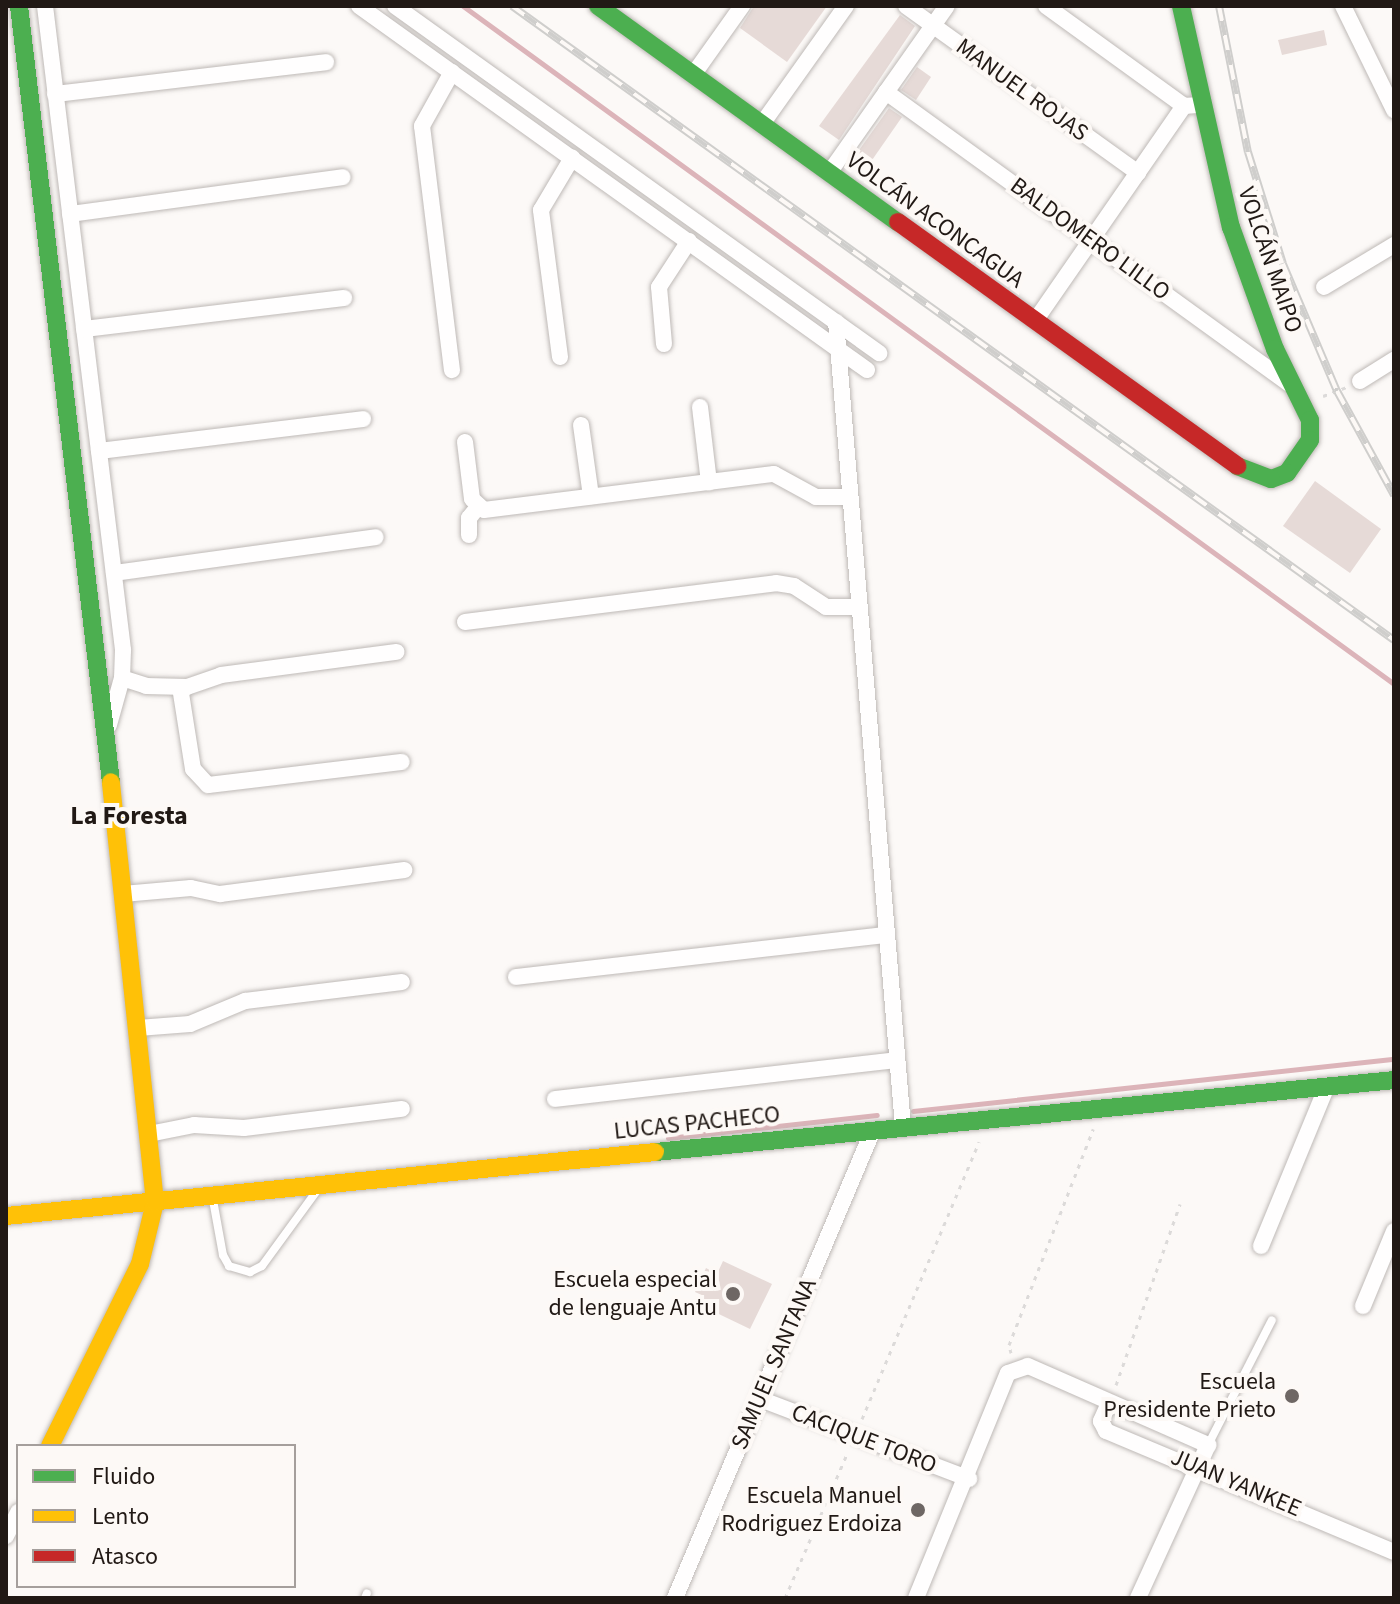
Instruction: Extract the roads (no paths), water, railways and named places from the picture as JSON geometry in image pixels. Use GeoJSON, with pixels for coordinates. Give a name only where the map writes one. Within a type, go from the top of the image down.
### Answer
{"type":"FeatureCollection","features":[{"type":"Feature","properties":{"kind":"street"},"geometry":{"type":"LineString","coordinates":[[19,6],[106,734],[155,1202],[140,1264],[51,1444]]}},
{"type":"Feature","properties":{"kind":"street"},"geometry":{"type":"LineString","coordinates":[[45,6],[114,573],[122,678],[106,734]]}},
{"type":"Feature","properties":{"kind":"street"},"geometry":{"type":"LineString","coordinates":[[359,6],[867,370]]}},
{"type":"Feature","properties":{"kind":"street"},"geometry":{"type":"LineString","coordinates":[[395,6],[879,353]]}},
{"type":"Feature","properties":{"kind":"street","name":"VOLCÁN ACONCAGUA"},"geometry":{"type":"LineString","coordinates":[[598,6],[1245,472]]}},
{"type":"Feature","properties":{"kind":"street"},"geometry":{"type":"LineString","coordinates":[[693,75],[742,6]]}},
{"type":"Feature","properties":{"kind":"street"},"geometry":{"type":"LineString","coordinates":[[762,124],[846,6]]}},
{"type":"Feature","properties":{"kind":"street","name":"MANUEL ROJAS"},"geometry":{"type":"LineString","coordinates":[[906,6],[1138,173]]}},
{"type":"Feature","properties":{"kind":"street"},"geometry":{"type":"LineString","coordinates":[[829,173],[947,6]]}},
{"type":"Feature","properties":{"kind":"street"},"geometry":{"type":"LineString","coordinates":[[1035,321],[1138,173],[1192,106],[1046,6]]}},
{"type":"Feature","properties":{"kind":"street","name":"VOLCÁN MAIPO"},"geometry":{"type":"LineString","coordinates":[[1181,6],[1192,106],[1249,281],[1310,420],[1307,449],[1278,478],[1263,480],[1245,472]]}},
{"type":"Feature","properties":{"kind":"street"},"geometry":{"type":"LineString","coordinates":[[1346,8],[1394,110]]}},
{"type":"Feature","properties":{"kind":"street"},"geometry":{"type":"LineString","coordinates":[[55,94],[326,62]]}},
{"type":"Feature","properties":{"kind":"street"},"geometry":{"type":"LineString","coordinates":[[452,72],[422,126],[452,370]]}},
{"type":"Feature","properties":{"kind":"street","name":"BALDOMERO LILLO"},"geometry":{"type":"LineString","coordinates":[[886,92],[1294,387]]}},
{"type":"Feature","properties":{"kind":"street"},"geometry":{"type":"LineString","coordinates":[[560,357],[541,210],[572,158]]}},
{"type":"Feature","properties":{"kind":"street"},"geometry":{"type":"LineString","coordinates":[[70,214],[342,177]]}},
{"type":"Feature","properties":{"kind":"street"},"geometry":{"type":"LineString","coordinates":[[664,344],[659,287],[689,241]]}},
{"type":"Feature","properties":{"kind":"street"},"geometry":{"type":"LineString","coordinates":[[1324,287],[1394,245]]}},
{"type":"Feature","properties":{"kind":"street"},"geometry":{"type":"LineString","coordinates":[[84,329],[344,298]]}},
{"type":"Feature","properties":{"kind":"street"},"geometry":{"type":"LineString","coordinates":[[836,322],[835,345],[847,497],[903,1127]]}},
{"type":"Feature","properties":{"kind":"street"},"geometry":{"type":"LineString","coordinates":[[1360,381],[1394,360]]}},
{"type":"Feature","properties":{"kind":"street"},"geometry":{"type":"LineString","coordinates":[[700,407],[709,482]]}},
{"type":"Feature","properties":{"kind":"street"},"geometry":{"type":"LineString","coordinates":[[99,451],[363,419]]}},
{"type":"Feature","properties":{"kind":"street"},"geometry":{"type":"LineString","coordinates":[[581,425],[591,496]]}},
{"type":"Feature","properties":{"kind":"street"},"geometry":{"type":"LineString","coordinates":[[465,442],[477,508]]}},
{"type":"Feature","properties":{"kind":"street"},"geometry":{"type":"LineString","coordinates":[[469,535],[469,518],[477,508],[774,474],[816,497],[847,497]]}},
{"type":"Feature","properties":{"kind":"street"},"geometry":{"type":"LineString","coordinates":[[114,573],[376,537]]}},
{"type":"Feature","properties":{"kind":"street"},"geometry":{"type":"LineString","coordinates":[[465,622],[776,583],[794,586],[826,607],[857,607]]}},
{"type":"Feature","properties":{"kind":"street"},"geometry":{"type":"LineString","coordinates":[[122,678],[146,686],[180,687],[221,675],[396,652]]}},
{"type":"Feature","properties":{"kind":"street"},"geometry":{"type":"LineString","coordinates":[[180,687],[193,769],[208,785],[402,762]]}},
{"type":"Feature","properties":{"kind":"street"},"geometry":{"type":"LineString","coordinates":[[123,894],[191,888],[220,894],[404,870]]}},
{"type":"Feature","properties":{"kind":"street"},"geometry":{"type":"LineString","coordinates":[[516,977],[884,935]]}},
{"type":"Feature","properties":{"kind":"street"},"geometry":{"type":"LineString","coordinates":[[138,1028],[190,1024],[245,1001],[402,982]]}},
{"type":"Feature","properties":{"kind":"street"},"geometry":{"type":"LineString","coordinates":[[555,1099],[895,1060]]}},
{"type":"Feature","properties":{"kind":"street","name":"LUCAS PACHECO"},"geometry":{"type":"LineString","coordinates":[[6,1216],[1394,1080]]}},
{"type":"Feature","properties":{"kind":"street"},"geometry":{"type":"LineString","coordinates":[[1261,1246],[1327,1086]]}},
{"type":"Feature","properties":{"kind":"street"},"geometry":{"type":"LineString","coordinates":[[149,1134],[194,1125],[244,1128],[402,1109]]}},
{"type":"Feature","properties":{"kind":"street","name":"SAMUEL SANTANA"},"geometry":{"type":"LineString","coordinates":[[675,1598],[873,1130]]}},
{"type":"Feature","properties":{"kind":"street"},"geometry":{"type":"LineString","coordinates":[[1363,1306],[1394,1231]]}},
{"type":"Feature","properties":{"kind":"street"},"geometry":{"type":"LineString","coordinates":[[916,1598],[969,1479],[1012,1370],[1028,1366],[1208,1445],[1138,1598]]}},
{"type":"Feature","properties":{"kind":"street","name":"CACIQUE TORO"},"geometry":{"type":"LineString","coordinates":[[760,1399],[969,1479]]}},
{"type":"Feature","properties":{"kind":"street","name":"JUAN YANKEE"},"geometry":{"type":"LineString","coordinates":[[1109,1403],[1101,1421],[1103,1429],[1197,1465],[1394,1552]]}},
{"type":"Feature","properties":{"kind":"street"},"geometry":{"type":"LineString","coordinates":[[6,1536],[16,1516]]}},
{"type":"Feature","properties":{"kind":"lane"},"geometry":{"type":"LineString","coordinates":[[212,1196],[223,1255],[229,1266],[250,1272],[262,1266],[321,1185]]}},
{"type":"Feature","properties":{"kind":"lane"},"geometry":{"type":"LineString","coordinates":[[1208,1445],[1272,1320]]}},
{"type":"Feature","properties":{"kind":"waterway"},"geometry":{"type":"LineString","coordinates":[[463,6],[1394,684]]}},
{"type":"Feature","properties":{"kind":"waterway"},"geometry":{"type":"LineString","coordinates":[[913,1111],[1394,1059]]}},
{"type":"Feature","properties":{"kind":"waterway"},"geometry":{"type":"LineString","coordinates":[[668,1138],[877,1115]]}},
{"type":"Feature","properties":{"kind":"railway"},"geometry":{"type":"LineString","coordinates":[[512,6],[1394,640]]}},
{"type":"Feature","properties":{"kind":"railway"},"geometry":{"type":"LineString","coordinates":[[1219,6],[1248,152],[1283,264],[1337,391],[1394,495]]}},
{"type":"Feature","properties":{"kind":"place","name":"Escuela especial de lenguaje Antu"},"geometry":{"type":"Point","coordinates":[733,1294]}},
{"type":"Feature","properties":{"kind":"place","name":"Escuela Presidente Prieto"},"geometry":{"type":"Point","coordinates":[1292,1396]}},
{"type":"Feature","properties":{"kind":"place","name":"Escuela Manuel Rodriguez Erdoiza"},"geometry":{"type":"Point","coordinates":[918,1510]}},
{"type":"Feature","properties":{"kind":"district","name":"La Foresta"},"geometry":{"type":"Point","coordinates":[129,816]}}]}
